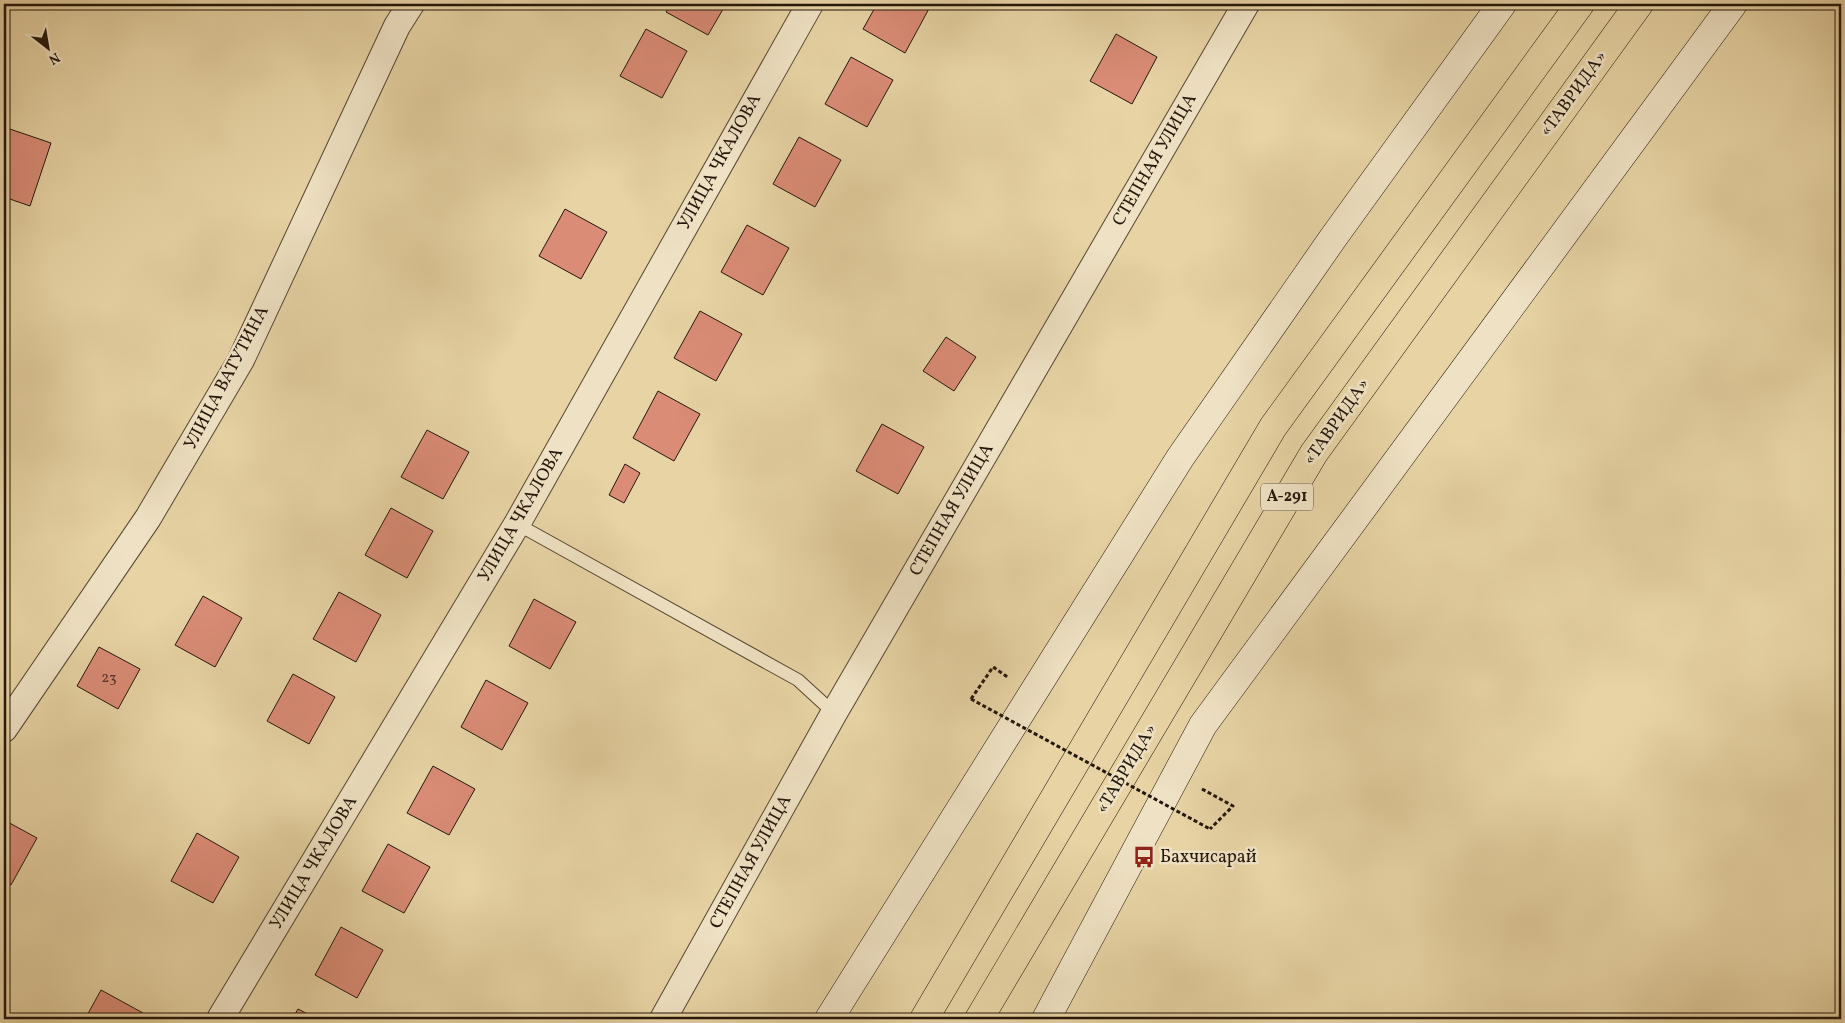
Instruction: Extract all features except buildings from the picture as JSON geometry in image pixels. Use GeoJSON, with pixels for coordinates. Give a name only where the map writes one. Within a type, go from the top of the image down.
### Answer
{"type":"FeatureCollection","features":[{"type":"Feature","properties":{"kind":"highway","name":"А-291"},"geometry":{"type":"LineString","coordinates":[[924,1019],[1273,427],[1580,4]]}},
{"type":"Feature","properties":{"kind":"highway","name":"«ТАВРИДА»"},"geometry":{"type":"LineString","coordinates":[[979,1019],[1314,453],[1639,4]]}},
{"type":"Feature","properties":{"kind":"main road"},"geometry":{"type":"LineString","coordinates":[[829,1019],[1180,458],[1333,238],[1502,4]]}},
{"type":"Feature","properties":{"kind":"main road"},"geometry":{"type":"LineString","coordinates":[[1046,1019],[1202,725],[1733,4]]}},
{"type":"Feature","properties":{"kind":"street","name":"УЛИЦА ВАТУТИНА"},"geometry":{"type":"LineString","coordinates":[[4,729],[148,518],[241,360],[397,26],[411,4]]}},
{"type":"Feature","properties":{"kind":"street","name":"УЛИЦА ЧКАЛОВА"},"geometry":{"type":"LineString","coordinates":[[220,1019],[517,524],[810,4]]}},
{"type":"Feature","properties":{"kind":"street","name":"СТЕПНАЯ УЛИЦА"},"geometry":{"type":"LineString","coordinates":[[663,1019],[834,713],[1246,4]]}},
{"type":"Feature","properties":{"kind":"lane"},"geometry":{"type":"LineString","coordinates":[[517,524],[798,680],[834,713]]}},
{"type":"Feature","properties":{"kind":"path"},"geometry":{"type":"LineString","coordinates":[[1032,694],[993,666],[971,698],[1210,829],[1233,806],[1176,774]]}},
{"type":"Feature","properties":{"kind":"place","name":"Бахчисарай"},"geometry":{"type":"Point","coordinates":[1144,857]}}]}
